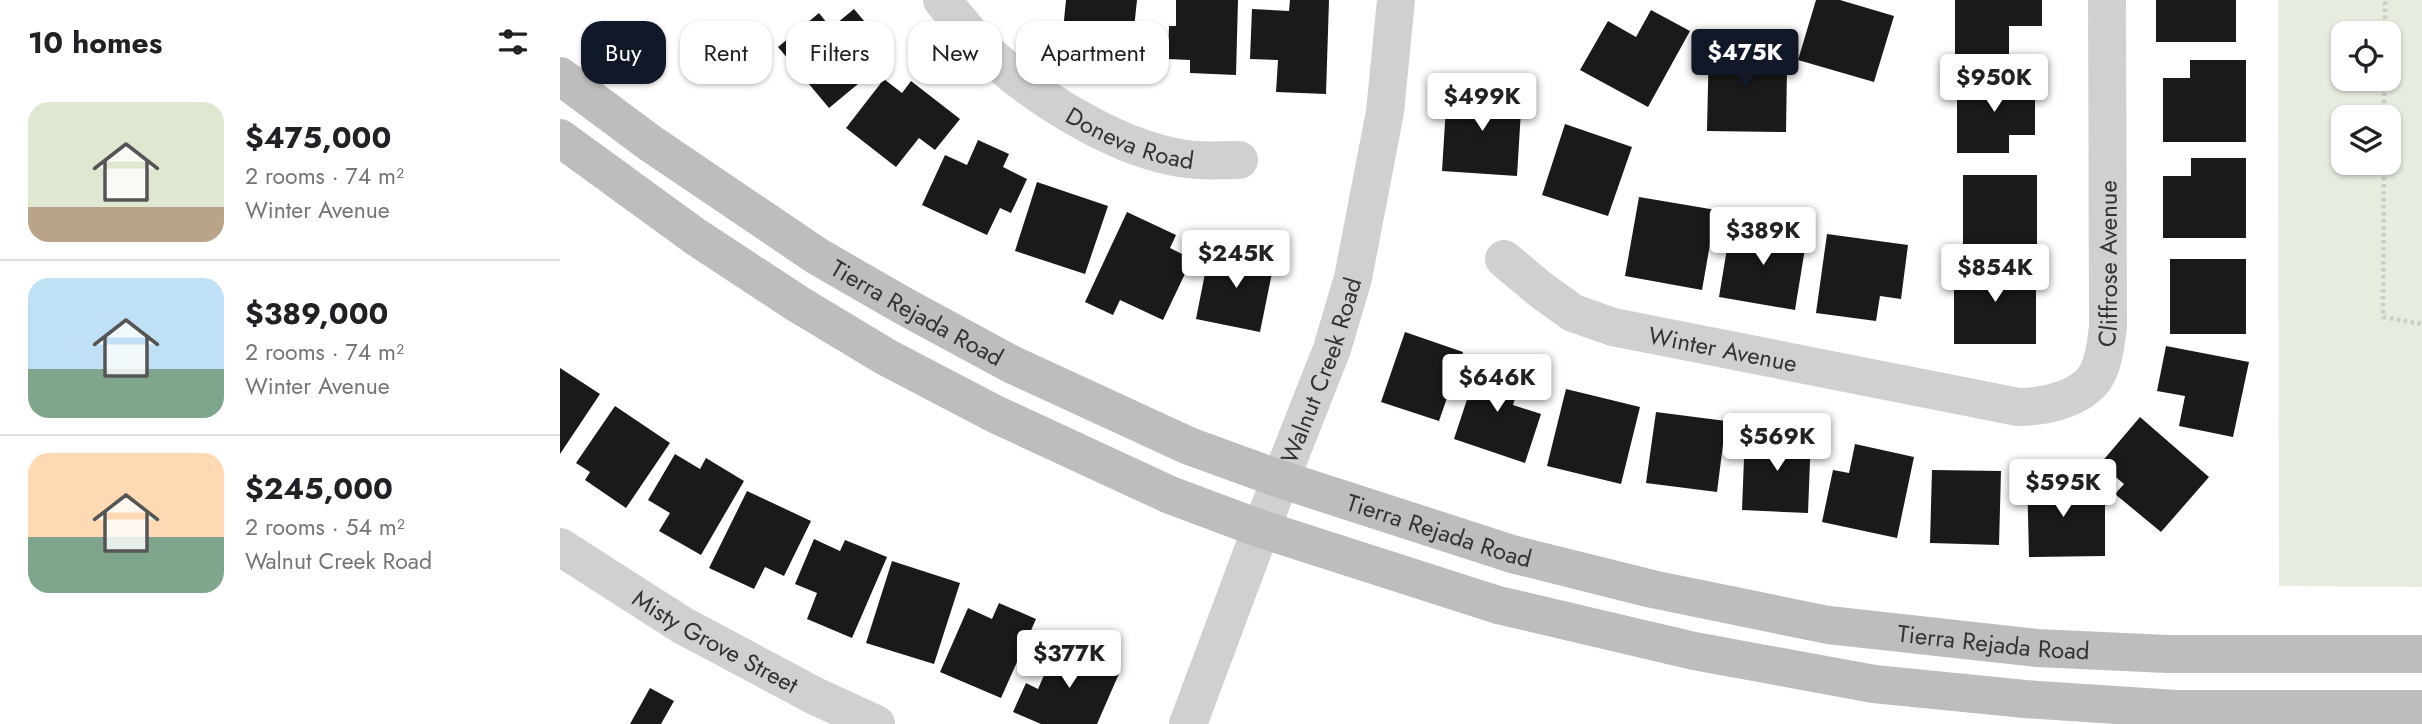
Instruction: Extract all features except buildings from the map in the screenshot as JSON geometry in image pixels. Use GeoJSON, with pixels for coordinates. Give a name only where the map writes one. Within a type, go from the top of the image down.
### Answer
{"type":"FeatureCollection","features":[{"type":"Feature","properties":{"kind":"main road","name":"Tierra Rejada Road"},"geometry":{"type":"LineString","coordinates":[[560,76],[650,143],[817,256],[1011,364],[1189,446],[1280,479],[1512,554],[1652,589],[1828,625],[2037,648],[2167,654],[2422,654]]}},
{"type":"Feature","properties":{"kind":"main road"},"geometry":{"type":"LineString","coordinates":[[560,138],[696,237],[798,304],[886,357],[995,415],[1170,495],[1261,529],[1499,605],[1694,651],[1874,684],[2025,699],[2176,709],[2422,709]]}},
{"type":"Feature","properties":{"kind":"street","name":"Doneva Road"},"geometry":{"type":"LineString","coordinates":[[942,0],[999,63],[1044,96],[1114,138],[1182,159],[1239,160]]}},
{"type":"Feature","properties":{"kind":"street","name":"Walnut Creek Road"},"geometry":{"type":"LineString","coordinates":[[1188,724],[1332,349],[1353,278],[1385,113],[1396,0]]}},
{"type":"Feature","properties":{"kind":"street","name":"Cliffrose Avenue"},"geometry":{"type":"LineString","coordinates":[[1958,395],[2018,407],[2041,407],[2068,398],[2091,382],[2098,373],[2108,327],[2107,0]]}},
{"type":"Feature","properties":{"kind":"street","name":"Winter Avenue"},"geometry":{"type":"LineString","coordinates":[[1504,259],[1573,313],[1613,327],[1958,395]]}},
{"type":"Feature","properties":{"kind":"street","name":"Misty Grove Street"},"geometry":{"type":"LineString","coordinates":[[560,547],[682,625],[815,696],[876,724]]}},
{"type":"Feature","properties":{"kind":"path"},"geometry":{"type":"LineString","coordinates":[[2385,0],[2385,21]]}},
{"type":"Feature","properties":{"kind":"path"},"geometry":{"type":"LineString","coordinates":[[2384,175],[2384,317],[2422,324]]}},
{"type":"Feature","properties":{"kind":"shaded area"},"geometry":{"type":"Polygon","coordinates":[[[2278,0],[2422,0],[2422,587],[2279,586],[2278,0]]]}}]}
